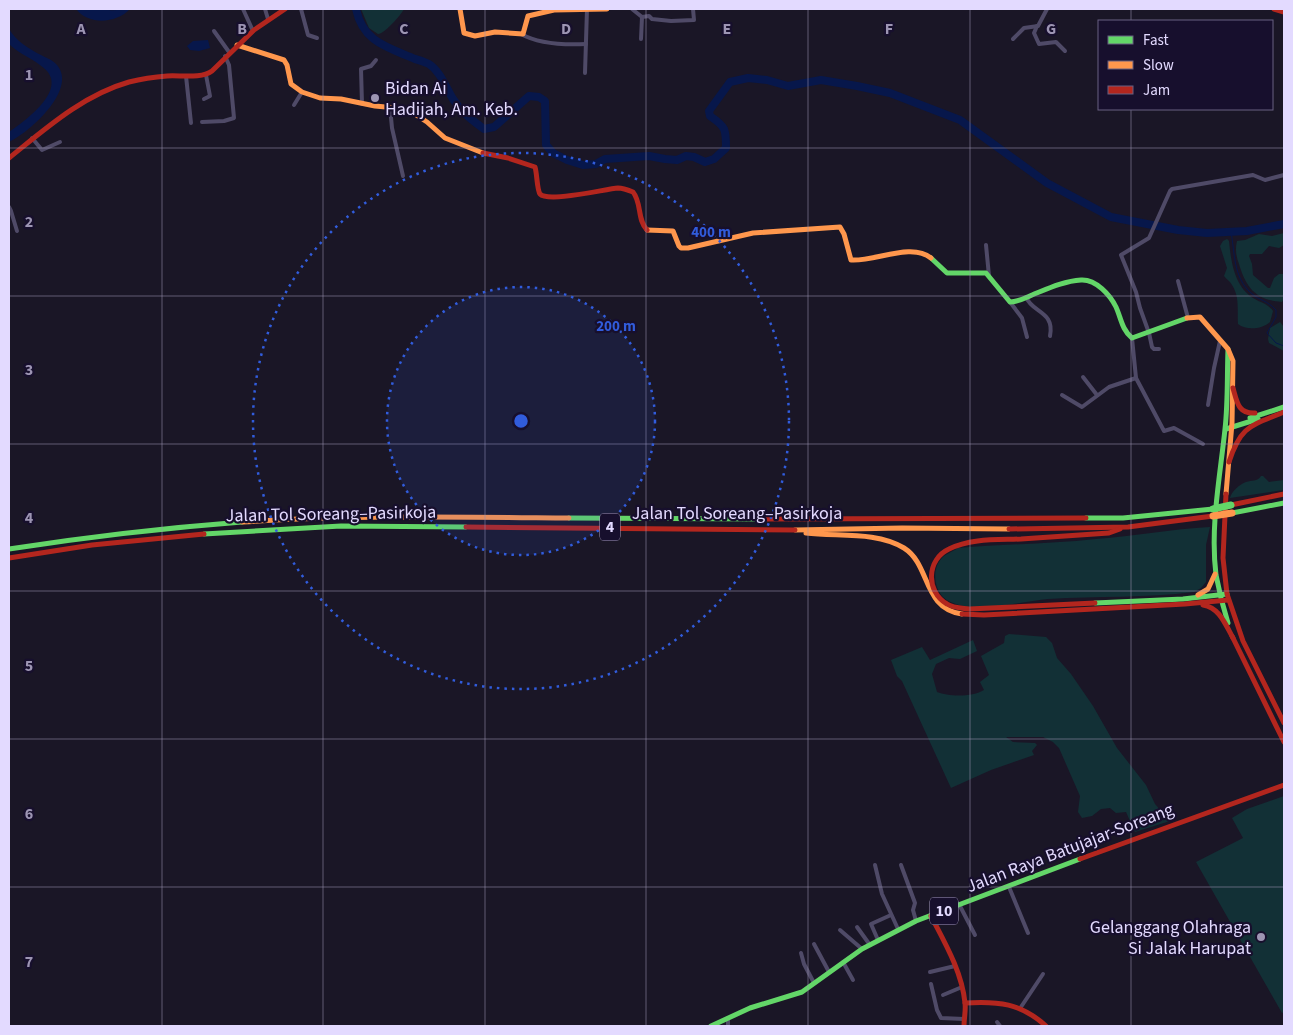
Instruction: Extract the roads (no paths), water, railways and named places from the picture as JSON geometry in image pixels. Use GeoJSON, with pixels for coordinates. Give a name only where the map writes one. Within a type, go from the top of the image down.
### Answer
{"type":"FeatureCollection","features":[{"type":"Feature","properties":{"kind":"main road"},"geometry":{"type":"LineString","coordinates":[[9,158],[32,138],[90,99],[111,89],[126,83],[147,79],[206,75],[213,71],[227,54],[253,31],[285,9]]}},
{"type":"Feature","properties":{"kind":"main road"},"geometry":{"type":"LineString","coordinates":[[460,9],[463,31],[467,36],[496,32],[521,34],[525,32],[527,18],[531,14],[607,9]]}},
{"type":"Feature","properties":{"kind":"main road"},"geometry":{"type":"LineString","coordinates":[[1274,9],[1284,12]]}},
{"type":"Feature","properties":{"kind":"main road"},"geometry":{"type":"LineString","coordinates":[[237,45],[284,60],[287,65],[290,82],[294,88],[302,92],[320,98],[341,99],[362,104],[403,108],[416,113],[445,138],[484,154],[508,158],[535,167],[539,191],[545,197],[558,197],[620,188],[626,189],[637,196],[642,223],[646,229],[649,231],[673,231],[681,248],[753,233],[836,227],[843,229],[851,260],[868,261],[918,250],[928,254],[947,273],[986,273],[1004,298],[1010,302],[1068,283],[1086,280],[1101,289],[1110,298],[1125,332],[1132,338],[1149,334],[1188,318],[1200,317],[1228,349],[1233,361],[1233,388],[1229,426],[1215,528],[1215,574],[1219,598],[1233,638]]}},
{"type":"Feature","properties":{"kind":"main road"},"geometry":{"type":"LineString","coordinates":[[1228,349],[1229,462],[1223,533],[1223,558],[1227,597],[1243,641],[1284,723]]}},
{"type":"Feature","properties":{"kind":"main road"},"geometry":{"type":"LineString","coordinates":[[1233,388],[1242,412],[1250,414],[1274,410]]}},
{"type":"Feature","properties":{"kind":"main road"},"geometry":{"type":"LineString","coordinates":[[1229,426],[1284,407]]}},
{"type":"Feature","properties":{"kind":"main road"},"geometry":{"type":"LineString","coordinates":[[1229,426],[1284,412]]}},
{"type":"Feature","properties":{"kind":"main road"},"geometry":{"type":"LineString","coordinates":[[1229,462],[1242,433],[1284,412]]}},
{"type":"Feature","properties":{"kind":"main road","name":"Jalan Tol Soreang–Pasirkoja"},"geometry":{"type":"LineString","coordinates":[[9,558],[77,546],[186,534],[291,527],[786,530],[1128,527],[1232,509],[1284,494]]}},
{"type":"Feature","properties":{"kind":"main road","name":"Jalan Tol Soreang–Pasirkoja"},"geometry":{"type":"LineString","coordinates":[[1232,509],[1284,503]]}},
{"type":"Feature","properties":{"kind":"main road","name":"Jalan Tol Soreang–Pasirkoja"},"geometry":{"type":"LineString","coordinates":[[9,549],[181,526],[289,519],[377,517],[1114,518],[1213,513]]}},
{"type":"Feature","properties":{"kind":"main road"},"geometry":{"type":"LineString","coordinates":[[1128,527],[1110,533],[984,542],[955,546],[943,551],[933,562],[932,585],[940,599],[948,605],[969,609],[1184,602],[1208,606],[1216,610],[1233,638],[1284,742]]}},
{"type":"Feature","properties":{"kind":"main road"},"geometry":{"type":"LineString","coordinates":[[786,530],[810,534],[871,538],[899,545],[914,558],[935,600],[946,610],[956,614],[984,615],[1184,602],[1227,597]]}},
{"type":"Feature","properties":{"kind":"main road"},"geometry":{"type":"LineString","coordinates":[[1184,602],[1206,592],[1211,586],[1215,574]]}},
{"type":"Feature","properties":{"kind":"main road","name":"Jalan Raya Batujajar-Soreang"},"geometry":{"type":"LineString","coordinates":[[711,1026],[758,1005],[802,992],[862,948],[916,921],[961,909],[1009,887],[1282,785]]}},
{"type":"Feature","properties":{"kind":"main road"},"geometry":{"type":"LineString","coordinates":[[931,916],[955,966],[962,987],[965,1003],[964,1023]]}},
{"type":"Feature","properties":{"kind":"main road"},"geometry":{"type":"LineString","coordinates":[[965,1003],[997,1001],[1021,1008],[1042,1021],[1046,1026]]}},
{"type":"Feature","properties":{"kind":"street"},"geometry":{"type":"LineString","coordinates":[[243,9],[253,31]]}},
{"type":"Feature","properties":{"kind":"street"},"geometry":{"type":"LineString","coordinates":[[265,9],[268,19]]}},
{"type":"Feature","properties":{"kind":"street"},"geometry":{"type":"LineString","coordinates":[[301,9],[308,35],[317,38]]}},
{"type":"Feature","properties":{"kind":"street"},"geometry":{"type":"LineString","coordinates":[[585,73],[586,9]]}},
{"type":"Feature","properties":{"kind":"street"},"geometry":{"type":"LineString","coordinates":[[632,9],[642,16],[649,16],[652,19],[658,20],[693,20],[694,9]]}},
{"type":"Feature","properties":{"kind":"street"},"geometry":{"type":"LineString","coordinates":[[1047,9],[1034,33],[1037,42],[1040,44],[1056,42],[1065,51]]}},
{"type":"Feature","properties":{"kind":"street"},"geometry":{"type":"LineString","coordinates":[[641,39],[642,16]]}},
{"type":"Feature","properties":{"kind":"street"},"geometry":{"type":"LineString","coordinates":[[1013,39],[1024,28],[1037,26]]}},
{"type":"Feature","properties":{"kind":"street"},"geometry":{"type":"LineString","coordinates":[[202,122],[232,120],[234,118],[227,54],[214,31]]}},
{"type":"Feature","properties":{"kind":"street"},"geometry":{"type":"LineString","coordinates":[[521,34],[528,38],[546,41],[586,44]]}},
{"type":"Feature","properties":{"kind":"street"},"geometry":{"type":"LineString","coordinates":[[362,104],[361,69],[371,66],[376,60]]}},
{"type":"Feature","properties":{"kind":"street"},"geometry":{"type":"LineString","coordinates":[[204,98],[210,96],[206,75]]}},
{"type":"Feature","properties":{"kind":"street"},"geometry":{"type":"LineString","coordinates":[[186,76],[192,123]]}},
{"type":"Feature","properties":{"kind":"street"},"geometry":{"type":"LineString","coordinates":[[294,105],[302,92]]}},
{"type":"Feature","properties":{"kind":"street"},"geometry":{"type":"LineString","coordinates":[[390,107],[392,128],[403,176]]}},
{"type":"Feature","properties":{"kind":"street"},"geometry":{"type":"LineString","coordinates":[[32,138],[42,150],[60,142]]}},
{"type":"Feature","properties":{"kind":"street"},"geometry":{"type":"LineString","coordinates":[[1159,349],[1152,347],[1127,268],[1121,256],[1147,240],[1154,230],[1172,189],[1253,175],[1265,180],[1284,175]]}},
{"type":"Feature","properties":{"kind":"street"},"geometry":{"type":"LineString","coordinates":[[9,207],[17,231]]}},
{"type":"Feature","properties":{"kind":"street"},"geometry":{"type":"LineString","coordinates":[[986,245],[990,276]]}},
{"type":"Feature","properties":{"kind":"street"},"geometry":{"type":"LineString","coordinates":[[1178,281],[1188,318]]}},
{"type":"Feature","properties":{"kind":"street"},"geometry":{"type":"LineString","coordinates":[[1026,297],[1029,304],[1042,311],[1049,322],[1050,336]]}},
{"type":"Feature","properties":{"kind":"street"},"geometry":{"type":"LineString","coordinates":[[1010,302],[1023,320],[1026,337]]}},
{"type":"Feature","properties":{"kind":"street"},"geometry":{"type":"LineString","coordinates":[[1132,338],[1136,378],[1164,431],[1174,428],[1203,444]]}},
{"type":"Feature","properties":{"kind":"street"},"geometry":{"type":"LineString","coordinates":[[1208,405],[1220,341]]}},
{"type":"Feature","properties":{"kind":"street"},"geometry":{"type":"LineString","coordinates":[[1083,377],[1097,395]]}},
{"type":"Feature","properties":{"kind":"street"},"geometry":{"type":"LineString","coordinates":[[1062,395],[1082,407],[1109,387],[1136,378]]}},
{"type":"Feature","properties":{"kind":"street"},"geometry":{"type":"LineString","coordinates":[[875,865],[882,894],[898,929]]}},
{"type":"Feature","properties":{"kind":"street"},"geometry":{"type":"LineString","coordinates":[[901,865],[915,902],[913,910],[916,921]]}},
{"type":"Feature","properties":{"kind":"street"},"geometry":{"type":"LineString","coordinates":[[1009,887],[1028,933]]}},
{"type":"Feature","properties":{"kind":"street"},"geometry":{"type":"LineString","coordinates":[[961,909],[975,935]]}},
{"type":"Feature","properties":{"kind":"street"},"geometry":{"type":"LineString","coordinates":[[878,940],[871,924],[891,914]]}},
{"type":"Feature","properties":{"kind":"street"},"geometry":{"type":"LineString","coordinates":[[857,927],[870,945]]}},
{"type":"Feature","properties":{"kind":"street"},"geometry":{"type":"LineString","coordinates":[[840,930],[862,948]]}},
{"type":"Feature","properties":{"kind":"street"},"geometry":{"type":"LineString","coordinates":[[814,944],[829,972]]}},
{"type":"Feature","properties":{"kind":"street"},"geometry":{"type":"LineString","coordinates":[[801,953],[804,964],[815,984]]}},
{"type":"Feature","properties":{"kind":"street"},"geometry":{"type":"LineString","coordinates":[[843,961],[853,980]]}},
{"type":"Feature","properties":{"kind":"street"},"geometry":{"type":"LineString","coordinates":[[930,972],[955,966]]}},
{"type":"Feature","properties":{"kind":"street"},"geometry":{"type":"LineString","coordinates":[[1021,1008],[1043,974]]}},
{"type":"Feature","properties":{"kind":"street"},"geometry":{"type":"LineString","coordinates":[[931,984],[937,1010],[941,1018],[964,1023]]}},
{"type":"Feature","properties":{"kind":"street"},"geometry":{"type":"LineString","coordinates":[[943,995],[962,987]]}},
{"type":"Feature","properties":{"kind":"street"},"geometry":{"type":"LineString","coordinates":[[728,1018],[728,1026]]}},
{"type":"Feature","properties":{"kind":"street"},"geometry":{"type":"LineString","coordinates":[[997,1022],[1000,1026]]}},
{"type":"Feature","properties":{"kind":"waterway"},"geometry":{"type":"LineString","coordinates":[[356,9],[359,20],[370,36],[386,47],[433,67],[460,108],[484,129],[494,127],[529,96],[539,97],[545,101],[546,145],[553,153],[583,165],[596,164],[605,159],[649,156],[677,160],[686,156],[705,162],[714,159],[726,148],[726,137],[724,129],[710,116],[709,111],[730,82],[748,78],[767,80],[788,86],[821,80],[890,93],[960,120],[1047,183],[1111,217],[1178,230],[1207,233],[1247,231],[1284,224]]}},
{"type":"Feature","properties":{"kind":"waterway"},"geometry":{"type":"LineString","coordinates":[[1231,232],[1236,264],[1241,280],[1251,293],[1270,304],[1276,310],[1276,317],[1267,333],[1276,343],[1284,346]]}},
{"type":"Feature","properties":{"kind":"place","name":"Bidan Ai Hadijah, Am. Keb."},"geometry":{"type":"Point","coordinates":[375,98]}},
{"type":"Feature","properties":{"kind":"place","name":"Gelanggang Olahraga Si Jalak Harupat"},"geometry":{"type":"Point","coordinates":[1261,937]}}]}
